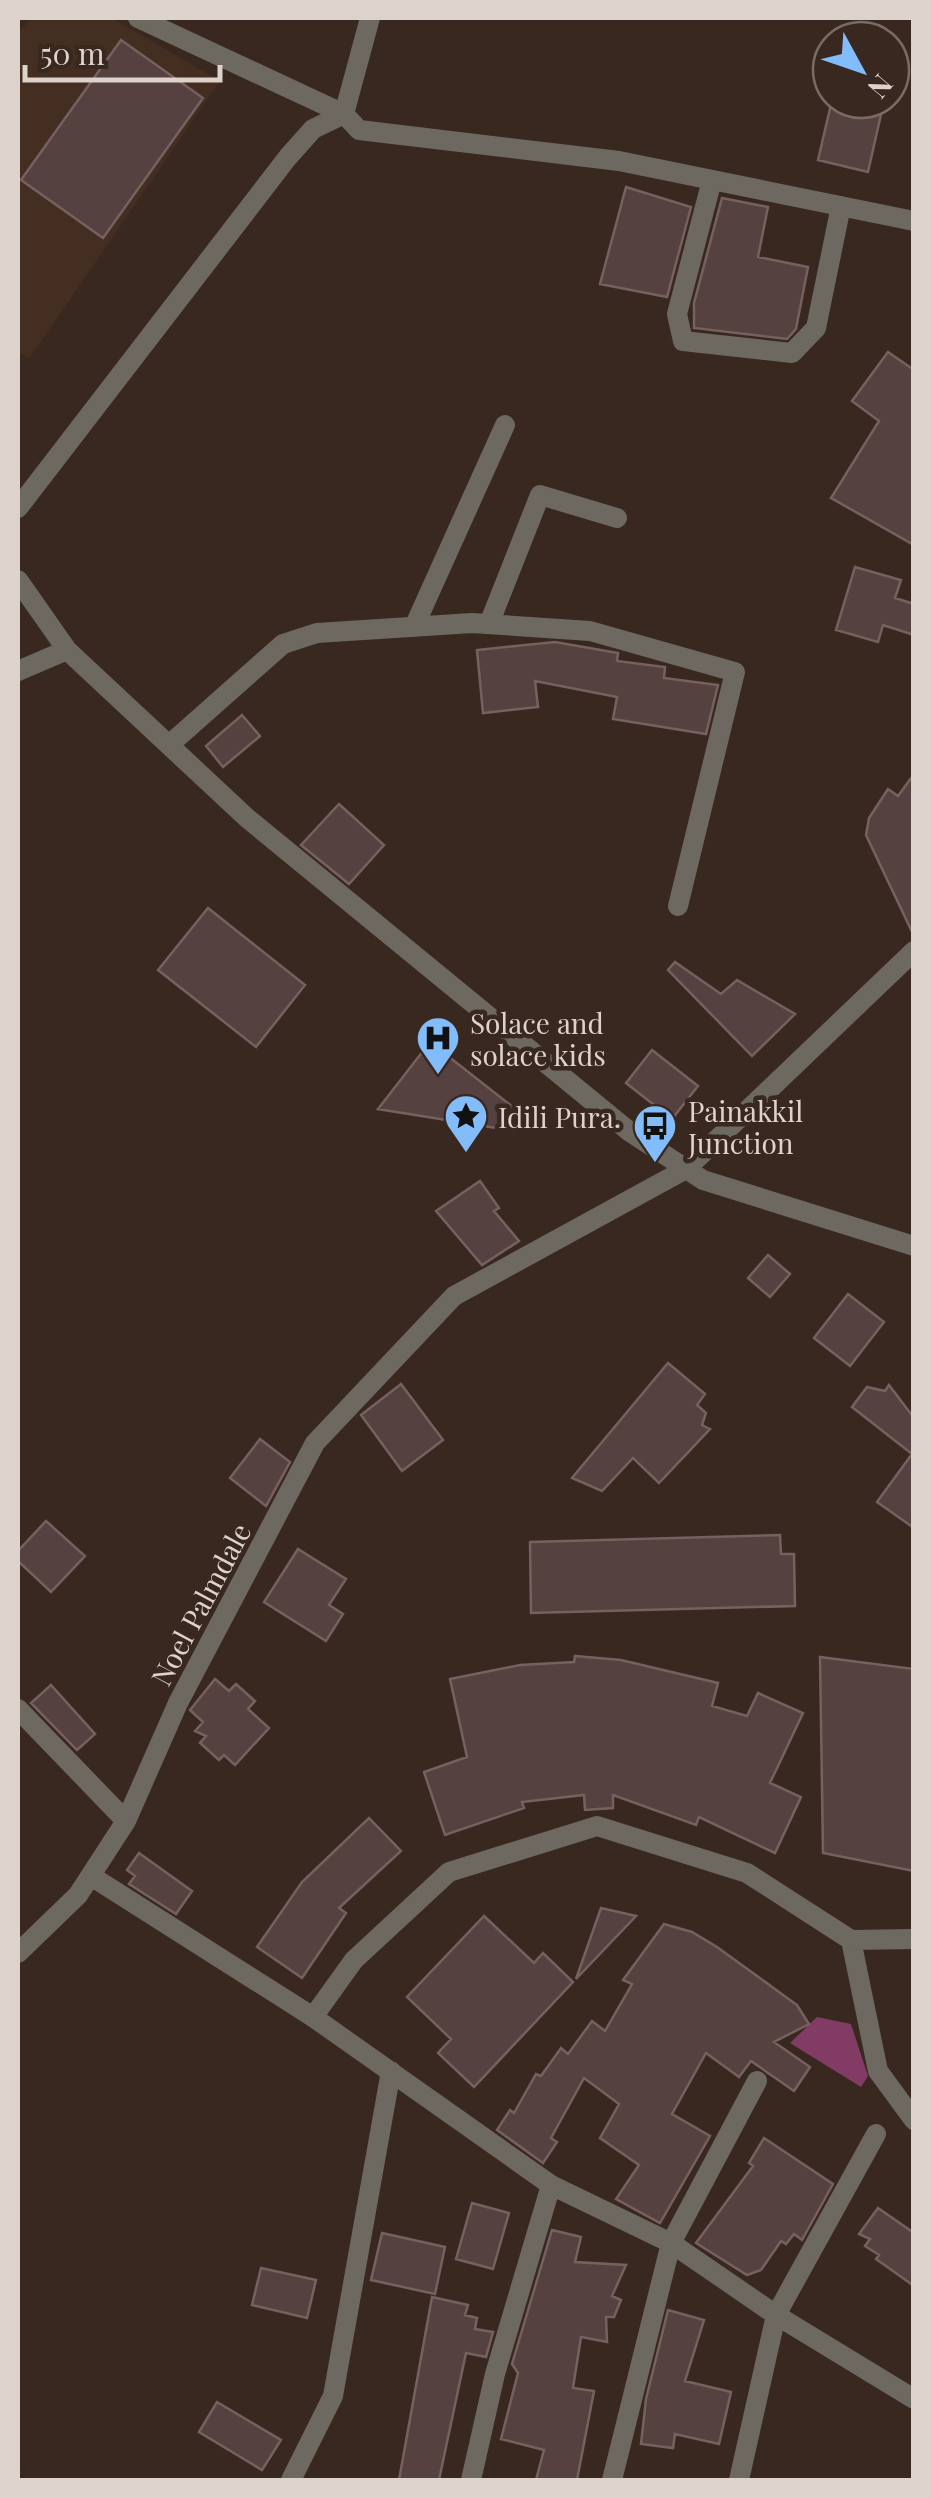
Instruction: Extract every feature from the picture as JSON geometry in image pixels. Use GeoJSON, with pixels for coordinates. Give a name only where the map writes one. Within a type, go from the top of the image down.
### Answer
{"type":"FeatureCollection","features":[{"type":"Feature","properties":{"kind":"street"},"geometry":{"type":"LineString","coordinates":[[138,18],[344,114],[359,130],[619,161],[914,221]]}},
{"type":"Feature","properties":{"kind":"street"},"geometry":{"type":"LineString","coordinates":[[18,508],[288,157],[313,129],[344,114],[370,18]]}},
{"type":"Feature","properties":{"kind":"street"},"geometry":{"type":"LineString","coordinates":[[712,180],[677,314],[683,341],[792,353],[804,344],[816,328],[841,206]]}},
{"type":"Feature","properties":{"kind":"street"},"geometry":{"type":"LineString","coordinates":[[414,627],[505,425]]}},
{"type":"Feature","properties":{"kind":"street"},"geometry":{"type":"LineString","coordinates":[[489,624],[540,495],[618,518]]}},
{"type":"Feature","properties":{"kind":"street"},"geometry":{"type":"LineString","coordinates":[[18,580],[67,650],[247,818],[614,1120],[703,1180],[914,1246]]}},
{"type":"Feature","properties":{"kind":"street"},"geometry":{"type":"LineString","coordinates":[[169,746],[283,644],[317,633],[489,624],[590,632],[736,672],[678,906]]}},
{"type":"Feature","properties":{"kind":"street"},"geometry":{"type":"LineString","coordinates":[[18,671],[67,650]]}},
{"type":"Feature","properties":{"kind":"street","name":"Noel Palmdale"},"geometry":{"type":"LineString","coordinates":[[18,1953],[91,1876],[126,1821],[178,1703],[316,1443],[454,1296],[686,1169],[914,951]]}},
{"type":"Feature","properties":{"kind":"street"},"geometry":{"type":"LineString","coordinates":[[18,1709],[126,1821]]}},
{"type":"Feature","properties":{"kind":"street"},"geometry":{"type":"LineString","coordinates":[[313,2018],[354,1960],[449,1872],[597,1826],[747,1873],[852,1940],[914,1939]]}},
{"type":"Feature","properties":{"kind":"street"},"geometry":{"type":"LineString","coordinates":[[91,1876],[313,2018],[551,2185],[671,2243],[776,2315],[914,2398]]}},
{"type":"Feature","properties":{"kind":"street"},"geometry":{"type":"LineString","coordinates":[[852,1940],[878,2071],[914,2120]]}},
{"type":"Feature","properties":{"kind":"street"},"geometry":{"type":"LineString","coordinates":[[291,2480],[334,2396],[391,2072]]}},
{"type":"Feature","properties":{"kind":"street"},"geometry":{"type":"LineString","coordinates":[[612,2480],[671,2243],[757,2081]]}},
{"type":"Feature","properties":{"kind":"street"},"geometry":{"type":"LineString","coordinates":[[739,2480],[776,2315],[876,2134]]}},
{"type":"Feature","properties":{"kind":"street"},"geometry":{"type":"LineString","coordinates":[[471,2480],[495,2374],[551,2185]]}},
{"type":"Feature","properties":{"kind":"shaded area"},"geometry":{"type":"Polygon","coordinates":[[[33,18],[112,18],[220,81],[29,359],[18,352],[18,32],[33,18]]]}},
{"type":"Feature","properties":{"kind":"shaded area"},"geometry":{"type":"Polygon","coordinates":[[[817,2017],[851,2024],[868,2076],[861,2087],[790,2043],[817,2017]]]}},
{"type":"Feature","properties":{"kind":"building"},"geometry":{"type":"Polygon","coordinates":[[[121,40],[203,98],[103,238],[21,180],[121,40]]]}},
{"type":"Feature","properties":{"kind":"building"},"geometry":{"type":"Polygon","coordinates":[[[827,120],[880,120],[868,172],[818,160],[827,120]]]}},
{"type":"Feature","properties":{"kind":"building"},"geometry":{"type":"Polygon","coordinates":[[[626,187],[691,207],[667,297],[600,284],[626,187]]]}},
{"type":"Feature","properties":{"kind":"building"},"geometry":{"type":"Polygon","coordinates":[[[722,198],[768,207],[758,257],[808,267],[796,329],[787,339],[694,328],[694,303],[722,198]]]}},
{"type":"Feature","properties":{"kind":"building"},"geometry":{"type":"Polygon","coordinates":[[[888,352],[914,370],[914,545],[831,498],[879,421],[852,401],[888,352]]]}},
{"type":"Feature","properties":{"kind":"building"},"geometry":{"type":"Polygon","coordinates":[[[855,567],[901,580],[895,598],[914,604],[914,635],[883,625],[878,642],[836,630],[855,567]]]}},
{"type":"Feature","properties":{"kind":"building"},"geometry":{"type":"Polygon","coordinates":[[[555,642],[618,653],[617,661],[665,667],[664,678],[718,685],[706,734],[613,719],[617,697],[535,681],[538,707],[483,713],[477,650],[555,642]]]}},
{"type":"Feature","properties":{"kind":"building"},"geometry":{"type":"Polygon","coordinates":[[[242,715],[260,736],[223,767],[206,746],[242,715]]]}},
{"type":"Feature","properties":{"kind":"building"},"geometry":{"type":"Polygon","coordinates":[[[914,774],[914,936],[866,835],[869,818],[888,789],[898,796],[914,774]]]}},
{"type":"Feature","properties":{"kind":"building"},"geometry":{"type":"Polygon","coordinates":[[[339,804],[384,845],[349,884],[301,845],[339,804]]]}},
{"type":"Feature","properties":{"kind":"building"},"geometry":{"type":"Polygon","coordinates":[[[208,908],[305,985],[256,1047],[158,970],[208,908]]]}},
{"type":"Feature","properties":{"kind":"building"},"geometry":{"type":"Polygon","coordinates":[[[675,962],[721,994],[737,980],[795,1014],[752,1056],[668,970],[675,962]]]}},
{"type":"Feature","properties":{"kind":"building","name":"Solace and solace kids"},"geometry":{"type":"Polygon","coordinates":[[[430,1042],[518,1111],[514,1131],[378,1109],[430,1042]]]}},
{"type":"Feature","properties":{"kind":"building"},"geometry":{"type":"Polygon","coordinates":[[[652,1050],[698,1086],[672,1119],[626,1083],[652,1050]]]}},
{"type":"Feature","properties":{"kind":"building"},"geometry":{"type":"Polygon","coordinates":[[[480,1181],[499,1208],[494,1211],[519,1241],[482,1265],[436,1211],[480,1181]]]}},
{"type":"Feature","properties":{"kind":"building"},"geometry":{"type":"Polygon","coordinates":[[[768,1255],[790,1274],[770,1297],[748,1278],[768,1255]]]}},
{"type":"Feature","properties":{"kind":"building"},"geometry":{"type":"Polygon","coordinates":[[[848,1294],[884,1322],[850,1366],[814,1338],[848,1294]]]}},
{"type":"Feature","properties":{"kind":"building"},"geometry":{"type":"Polygon","coordinates":[[[668,1363],[705,1394],[697,1405],[706,1413],[702,1425],[710,1429],[659,1483],[633,1458],[602,1491],[572,1478],[668,1363]]]}},
{"type":"Feature","properties":{"kind":"building"},"geometry":{"type":"Polygon","coordinates":[[[401,1384],[443,1440],[402,1471],[361,1415],[401,1384]]]}},
{"type":"Feature","properties":{"kind":"building"},"geometry":{"type":"Polygon","coordinates":[[[889,1385],[914,1418],[914,1528],[877,1502],[912,1454],[852,1407],[867,1387],[885,1391],[889,1385]]]}},
{"type":"Feature","properties":{"kind":"building"},"geometry":{"type":"Polygon","coordinates":[[[260,1439],[290,1462],[266,1506],[230,1478],[260,1439]]]}},
{"type":"Feature","properties":{"kind":"building"},"geometry":{"type":"Polygon","coordinates":[[[46,1521],[85,1556],[51,1592],[18,1561],[18,1551],[46,1521]]]}},
{"type":"Feature","properties":{"kind":"building"},"geometry":{"type":"Polygon","coordinates":[[[780,1535],[781,1554],[794,1554],[795,1606],[531,1613],[530,1542],[780,1535]]]}},
{"type":"Feature","properties":{"kind":"building"},"geometry":{"type":"Polygon","coordinates":[[[298,1549],[346,1579],[329,1605],[343,1614],[326,1641],[264,1602],[298,1549]]]}},
{"type":"Feature","properties":{"kind":"building"},"geometry":{"type":"Polygon","coordinates":[[[575,1656],[621,1660],[718,1683],[712,1706],[747,1716],[758,1693],[803,1713],[770,1783],[801,1797],[775,1853],[699,1817],[696,1825],[613,1795],[613,1808],[585,1810],[584,1795],[522,1802],[524,1808],[445,1835],[424,1772],[467,1757],[450,1679],[520,1665],[574,1662],[575,1656]]]}},
{"type":"Feature","properties":{"kind":"building"},"geometry":{"type":"Polygon","coordinates":[[[820,1657],[914,1669],[914,1871],[823,1853],[820,1657]]]}},
{"type":"Feature","properties":{"kind":"building"},"geometry":{"type":"Polygon","coordinates":[[[215,1679],[229,1691],[236,1684],[255,1701],[248,1709],[269,1728],[235,1765],[224,1755],[219,1760],[200,1743],[206,1736],[195,1731],[203,1722],[190,1710],[215,1679]]]}},
{"type":"Feature","properties":{"kind":"building"},"geometry":{"type":"Polygon","coordinates":[[[51,1685],[95,1734],[77,1750],[31,1703],[51,1685]]]}},
{"type":"Feature","properties":{"kind":"building"},"geometry":{"type":"Polygon","coordinates":[[[369,1818],[401,1851],[339,1908],[346,1913],[302,1978],[257,1947],[302,1882],[369,1818]]]}},
{"type":"Feature","properties":{"kind":"building"},"geometry":{"type":"Polygon","coordinates":[[[139,1853],[192,1891],[176,1914],[129,1884],[135,1876],[127,1870],[139,1853]]]}},
{"type":"Feature","properties":{"kind":"building"},"geometry":{"type":"Polygon","coordinates":[[[601,1908],[636,1916],[576,1979],[601,1908]]]}},
{"type":"Feature","properties":{"kind":"building"},"geometry":{"type":"Polygon","coordinates":[[[484,1916],[534,1963],[543,1953],[573,1982],[474,2087],[438,2053],[451,2039],[407,1997],[484,1916]]]}},
{"type":"Feature","properties":{"kind":"building"},"geometry":{"type":"Polygon","coordinates":[[[664,1924],[692,1932],[717,1947],[797,2005],[809,2024],[774,2042],[810,2067],[794,2091],[751,2061],[739,2077],[706,2053],[672,2114],[710,2136],[660,2223],[616,2199],[639,2165],[600,2138],[619,2104],[584,2078],[551,2138],[557,2142],[543,2163],[497,2130],[510,2110],[514,2113],[536,2074],[541,2076],[561,2048],[568,2054],[592,2021],[605,2031],[632,1984],[623,1980],[664,1924]]]}},
{"type":"Feature","properties":{"kind":"building"},"geometry":{"type":"Polygon","coordinates":[[[764,2138],[833,2184],[802,2240],[794,2234],[786,2244],[781,2241],[761,2270],[747,2275],[696,2243],[753,2166],[749,2163],[764,2138]]]}},
{"type":"Feature","properties":{"kind":"building"},"geometry":{"type":"Polygon","coordinates":[[[472,2203],[509,2213],[493,2269],[456,2259],[472,2203]]]}},
{"type":"Feature","properties":{"kind":"building"},"geometry":{"type":"Polygon","coordinates":[[[878,2208],[914,2233],[914,2286],[876,2259],[879,2255],[865,2246],[870,2239],[859,2234],[878,2208]]]}},
{"type":"Feature","properties":{"kind":"building"},"geometry":{"type":"Polygon","coordinates":[[[552,2230],[581,2237],[575,2262],[626,2265],[612,2296],[621,2300],[614,2317],[606,2317],[607,2342],[581,2337],[573,2388],[594,2391],[577,2480],[536,2480],[544,2450],[501,2439],[518,2373],[512,2364],[552,2230]]]}},
{"type":"Feature","properties":{"kind":"building"},"geometry":{"type":"Polygon","coordinates":[[[382,2233],[445,2247],[435,2294],[371,2280],[382,2233]]]}},
{"type":"Feature","properties":{"kind":"building"},"geometry":{"type":"Polygon","coordinates":[[[261,2268],[316,2280],[307,2318],[252,2305],[261,2268]]]}},
{"type":"Feature","properties":{"kind":"building"},"geometry":{"type":"Polygon","coordinates":[[[432,2297],[468,2305],[465,2315],[477,2318],[475,2329],[493,2332],[486,2357],[466,2353],[439,2480],[399,2480],[432,2297]]]}},
{"type":"Feature","properties":{"kind":"building"},"geometry":{"type":"Polygon","coordinates":[[[668,2310],[704,2320],[685,2381],[731,2392],[719,2444],[675,2434],[673,2448],[641,2444],[646,2399],[668,2310]]]}},
{"type":"Feature","properties":{"kind":"building"},"geometry":{"type":"Polygon","coordinates":[[[217,2402],[281,2440],[262,2470],[199,2432],[217,2402]]]}},
{"type":"Feature","properties":{"kind":"place","name":"Solace and solace kids"},"geometry":{"type":"Point","coordinates":[438,1076]}},
{"type":"Feature","properties":{"kind":"place","name":"Idili Pura."},"geometry":{"type":"Point","coordinates":[466,1154]}},
{"type":"Feature","properties":{"kind":"place","name":"Painakkil Junction"},"geometry":{"type":"Point","coordinates":[655,1164]}}]}
